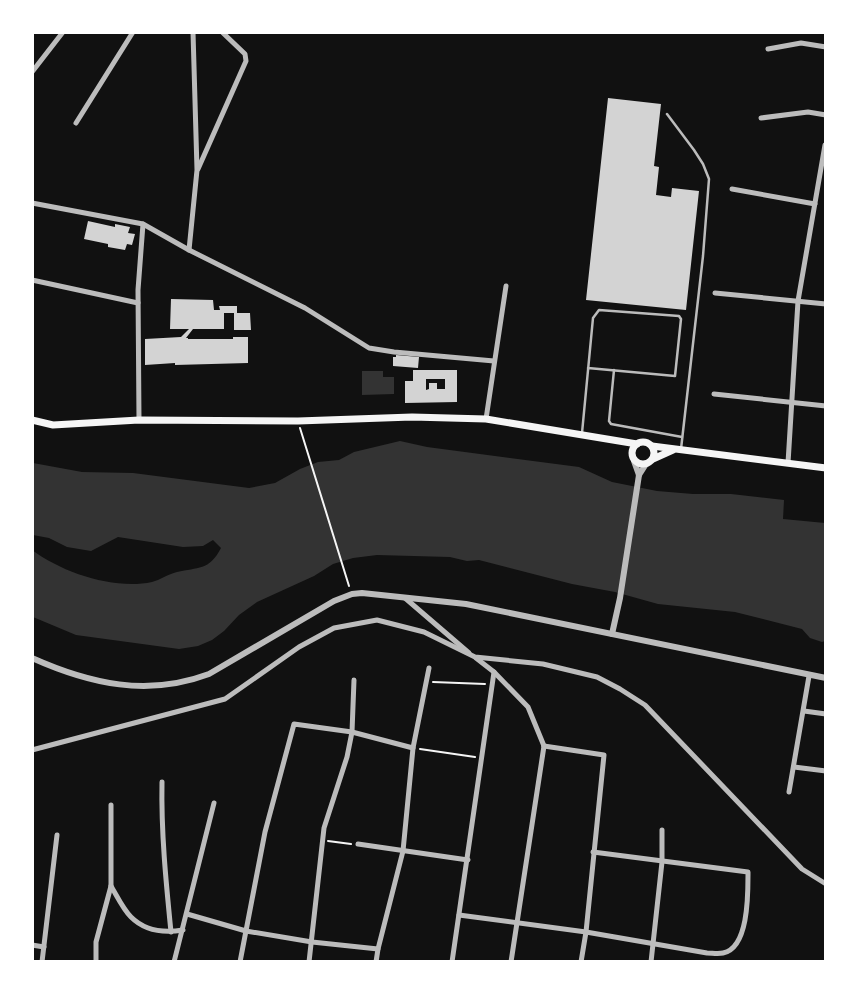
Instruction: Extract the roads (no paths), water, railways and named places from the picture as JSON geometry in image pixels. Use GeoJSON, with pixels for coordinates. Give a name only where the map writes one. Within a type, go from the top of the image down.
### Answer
{"type":"FeatureCollection","features":[{"type":"Feature","properties":{"kind":"main road"},"geometry":{"type":"LineString","coordinates":[[32,420],[53,425],[139,420],[298,421],[486,418],[636,444],[645,442],[652,446],[678,450],[826,468]]}},
{"type":"Feature","properties":{"kind":"main road"},"geometry":{"type":"LineString","coordinates":[[617,440],[638,464],[646,464],[653,459],[678,450]]}},
{"type":"Feature","properties":{"kind":"main road"},"geometry":{"type":"LineString","coordinates":[[633,458],[632,450],[636,444]]}},
{"type":"Feature","properties":{"kind":"main road"},"geometry":{"type":"LineString","coordinates":[[652,446],[655,454],[653,459]]}},
{"type":"Feature","properties":{"kind":"street"},"geometry":{"type":"LineString","coordinates":[[32,72],[61,35],[55,32]]}},
{"type":"Feature","properties":{"kind":"street"},"geometry":{"type":"LineString","coordinates":[[76,123],[133,32]]}},
{"type":"Feature","properties":{"kind":"street"},"geometry":{"type":"LineString","coordinates":[[189,250],[197,170],[193,32]]}},
{"type":"Feature","properties":{"kind":"street"},"geometry":{"type":"LineString","coordinates":[[197,170],[246,61],[245,54],[222,32]]}},
{"type":"Feature","properties":{"kind":"street"},"geometry":{"type":"LineString","coordinates":[[768,48],[801,43],[826,47]]}},
{"type":"Feature","properties":{"kind":"street"},"geometry":{"type":"LineString","coordinates":[[761,118],[808,112],[826,115]]}},
{"type":"Feature","properties":{"kind":"street"},"geometry":{"type":"LineString","coordinates":[[788,463],[798,301],[825,145]]}},
{"type":"Feature","properties":{"kind":"street"},"geometry":{"type":"LineString","coordinates":[[732,189],[814,204]]}},
{"type":"Feature","properties":{"kind":"street"},"geometry":{"type":"LineString","coordinates":[[32,203],[143,224],[189,250],[305,308],[368,348],[494,362]]}},
{"type":"Feature","properties":{"kind":"street"},"geometry":{"type":"LineString","coordinates":[[139,420],[138,303],[143,224]]}},
{"type":"Feature","properties":{"kind":"street"},"geometry":{"type":"LineString","coordinates":[[32,280],[138,303]]}},
{"type":"Feature","properties":{"kind":"street"},"geometry":{"type":"LineString","coordinates":[[486,418],[506,286]]}},
{"type":"Feature","properties":{"kind":"street"},"geometry":{"type":"LineString","coordinates":[[716,293],[826,304]]}},
{"type":"Feature","properties":{"kind":"street"},"geometry":{"type":"LineString","coordinates":[[714,394],[826,406]]}},
{"type":"Feature","properties":{"kind":"street"},"geometry":{"type":"LineString","coordinates":[[633,458],[638,477]]}},
{"type":"Feature","properties":{"kind":"street"},"geometry":{"type":"LineString","coordinates":[[612,634],[620,598],[638,477],[646,464]]}},
{"type":"Feature","properties":{"kind":"street"},"geometry":{"type":"LineString","coordinates":[[32,658],[61,671],[111,684],[164,686],[191,681],[209,674],[334,601],[352,594],[362,593],[466,604],[826,678]]}},
{"type":"Feature","properties":{"kind":"street"},"geometry":{"type":"LineString","coordinates":[[405,597],[494,672],[528,707],[544,746],[512,962]]}},
{"type":"Feature","properties":{"kind":"street"},"geometry":{"type":"LineString","coordinates":[[32,750],[225,699],[299,647],[334,628],[377,620],[424,632],[475,657],[543,664],[598,677],[620,689],[645,705],[802,869],[826,884]]}},
{"type":"Feature","properties":{"kind":"street"},"geometry":{"type":"LineString","coordinates":[[376,962],[403,851],[414,748],[429,668]]}},
{"type":"Feature","properties":{"kind":"street"},"geometry":{"type":"LineString","coordinates":[[452,962],[494,672]]}},
{"type":"Feature","properties":{"kind":"street"},"geometry":{"type":"LineString","coordinates":[[789,792],[809,676]]}},
{"type":"Feature","properties":{"kind":"street"},"geometry":{"type":"LineString","coordinates":[[309,962],[324,828],[347,757],[352,732],[354,680]]}},
{"type":"Feature","properties":{"kind":"street"},"geometry":{"type":"LineString","coordinates":[[804,711],[826,714]]}},
{"type":"Feature","properties":{"kind":"street"},"geometry":{"type":"LineString","coordinates":[[240,962],[265,832],[294,724],[352,732],[414,748]]}},
{"type":"Feature","properties":{"kind":"street"},"geometry":{"type":"LineString","coordinates":[[544,746],[604,755],[586,932],[581,962]]}},
{"type":"Feature","properties":{"kind":"street"},"geometry":{"type":"LineString","coordinates":[[794,767],[826,772]]}},
{"type":"Feature","properties":{"kind":"street"},"geometry":{"type":"LineString","coordinates":[[162,782],[165,870],[171,932]]}},
{"type":"Feature","properties":{"kind":"street"},"geometry":{"type":"LineString","coordinates":[[174,962],[214,803]]}},
{"type":"Feature","properties":{"kind":"street"},"geometry":{"type":"LineString","coordinates":[[96,962],[96,942],[111,886],[111,806]]}},
{"type":"Feature","properties":{"kind":"street"},"geometry":{"type":"LineString","coordinates":[[652,962],[662,862],[662,830]]}},
{"type":"Feature","properties":{"kind":"street"},"geometry":{"type":"LineString","coordinates":[[42,962],[57,835]]}},
{"type":"Feature","properties":{"kind":"street"},"geometry":{"type":"LineString","coordinates":[[358,844],[468,860]]}},
{"type":"Feature","properties":{"kind":"street"},"geometry":{"type":"LineString","coordinates":[[459,915],[586,932],[707,953],[724,953],[736,945],[748,912],[748,872],[593,852]]}},
{"type":"Feature","properties":{"kind":"street"},"geometry":{"type":"LineString","coordinates":[[111,886],[130,917],[152,930],[171,932],[183,930]]}},
{"type":"Feature","properties":{"kind":"street"},"geometry":{"type":"LineString","coordinates":[[187,914],[246,931],[312,942],[378,949]]}},
{"type":"Feature","properties":{"kind":"street"},"geometry":{"type":"LineString","coordinates":[[32,945],[44,947]]}},
{"type":"Feature","properties":{"kind":"lane"},"geometry":{"type":"LineString","coordinates":[[667,114],[694,150],[703,164],[709,179],[703,256],[682,437],[678,450]]}},
{"type":"Feature","properties":{"kind":"lane"},"geometry":{"type":"LineString","coordinates":[[582,434],[588,368],[593,318],[599,310],[678,316],[681,319],[675,376],[588,368]]}},
{"type":"Feature","properties":{"kind":"lane"},"geometry":{"type":"LineString","coordinates":[[614,370],[609,421],[611,424],[682,437]]}}]}
